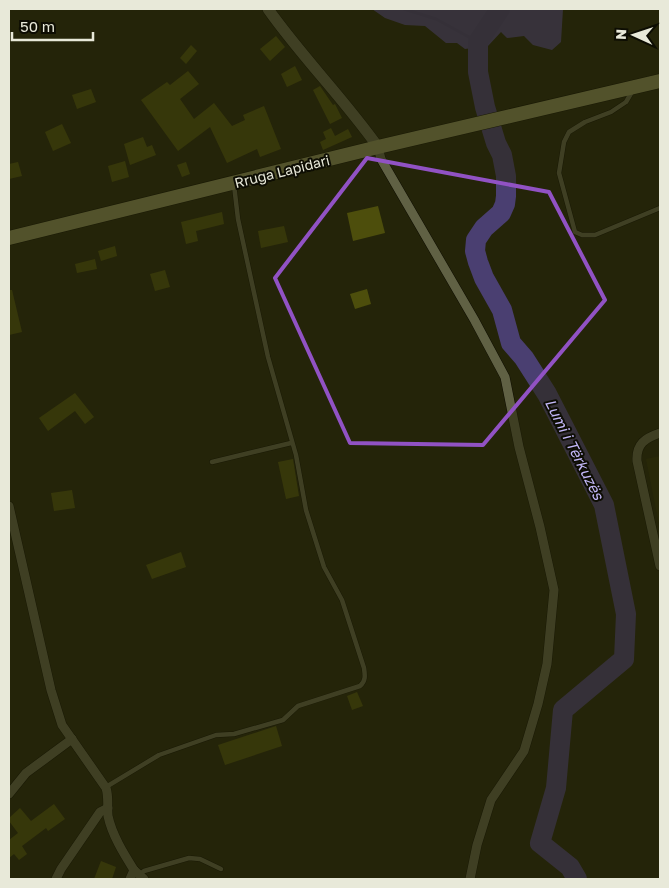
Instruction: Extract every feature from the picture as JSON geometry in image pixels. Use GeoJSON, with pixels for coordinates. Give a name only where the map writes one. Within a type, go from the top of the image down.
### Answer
{"type":"FeatureCollection","features":[{"type":"Feature","properties":{"kind":"main road","name":"Rruga Lapidari"},"geometry":{"type":"LineString","coordinates":[[9,238],[378,147],[660,81]]}},
{"type":"Feature","properties":{"kind":"street"},"geometry":{"type":"LineString","coordinates":[[268,9],[309,62],[357,118],[378,147],[381,159],[475,321],[505,377],[519,447],[540,527],[554,590],[547,664],[538,704],[524,751],[491,800],[477,846],[470,879]]}},
{"type":"Feature","properties":{"kind":"street"},"geometry":{"type":"LineString","coordinates":[[660,433],[644,441],[638,447],[637,461],[660,566]]}},
{"type":"Feature","properties":{"kind":"street"},"geometry":{"type":"LineString","coordinates":[[9,506],[50,690],[62,725],[106,788],[112,828],[137,876]]}},
{"type":"Feature","properties":{"kind":"street"},"geometry":{"type":"LineString","coordinates":[[9,794],[26,773],[72,740]]}},
{"type":"Feature","properties":{"kind":"street"},"geometry":{"type":"LineString","coordinates":[[56,879],[61,868],[100,812],[108,808]]}},
{"type":"Feature","properties":{"kind":"lane"},"geometry":{"type":"LineString","coordinates":[[636,87],[626,102],[611,112],[585,122],[570,132],[564,142],[559,173],[575,232],[582,235],[595,235],[660,208]]}},
{"type":"Feature","properties":{"kind":"lane"},"geometry":{"type":"LineString","coordinates":[[106,788],[159,755],[216,735],[234,734],[283,720],[298,706],[360,686],[364,683],[364,668],[342,600],[324,567],[306,510],[296,454],[291,443],[268,357],[238,218],[234,183]]}},
{"type":"Feature","properties":{"kind":"lane"},"geometry":{"type":"LineString","coordinates":[[212,462],[291,443]]}},
{"type":"Feature","properties":{"kind":"lane"},"geometry":{"type":"LineString","coordinates":[[137,876],[144,871],[189,858],[200,860],[221,869]]}},
{"type":"Feature","properties":{"kind":"highlighted area"},"geometry":{"type":"Polygon","coordinates":[[[367,158],[549,192],[605,300],[483,445],[350,443],[275,278],[367,158]]]}},
{"type":"Feature","properties":{"kind":"shaded area"},"geometry":{"type":"Polygon","coordinates":[[[372,9],[563,9],[561,42],[552,50],[533,45],[524,36],[507,38],[501,32],[488,46],[465,49],[457,43],[446,43],[425,26],[405,25],[385,18],[372,9]]]}},
{"type":"Feature","properties":{"kind":"shaded area"},"geometry":{"type":"Polygon","coordinates":[[[660,456],[660,529],[646,459],[660,456]]]}},
{"type":"Feature","properties":{"kind":"building"},"geometry":{"type":"Polygon","coordinates":[[[276,36],[285,47],[270,61],[260,49],[276,36]]]}},
{"type":"Feature","properties":{"kind":"building"},"geometry":{"type":"Polygon","coordinates":[[[191,45],[197,51],[186,64],[180,58],[191,45]]]}},
{"type":"Feature","properties":{"kind":"building"},"geometry":{"type":"Polygon","coordinates":[[[295,66],[302,80],[287,87],[281,74],[295,66]]]}},
{"type":"Feature","properties":{"kind":"building"},"geometry":{"type":"Polygon","coordinates":[[[188,71],[199,84],[180,99],[194,119],[214,103],[232,126],[245,120],[243,115],[264,106],[281,149],[260,157],[257,149],[227,163],[210,127],[178,151],[141,100],[167,82],[170,85],[188,71]]]}},
{"type":"Feature","properties":{"kind":"building"},"geometry":{"type":"Polygon","coordinates":[[[320,86],[333,105],[335,104],[342,118],[330,124],[313,90],[320,86]]]}},
{"type":"Feature","properties":{"kind":"building"},"geometry":{"type":"Polygon","coordinates":[[[91,89],[96,102],[77,109],[72,95],[91,89]]]}},
{"type":"Feature","properties":{"kind":"building"},"geometry":{"type":"Polygon","coordinates":[[[62,124],[71,143],[53,151],[45,132],[62,124]]]}},
{"type":"Feature","properties":{"kind":"building"},"geometry":{"type":"Polygon","coordinates":[[[331,128],[335,136],[348,129],[352,137],[323,150],[320,142],[326,139],[323,132],[331,128]]]}},
{"type":"Feature","properties":{"kind":"building"},"geometry":{"type":"Polygon","coordinates":[[[143,137],[147,147],[152,145],[156,155],[130,165],[124,144],[143,137]]]}},
{"type":"Feature","properties":{"kind":"building"},"geometry":{"type":"Polygon","coordinates":[[[125,161],[129,177],[112,182],[108,166],[125,161]]]}},
{"type":"Feature","properties":{"kind":"building"},"geometry":{"type":"Polygon","coordinates":[[[18,162],[22,176],[9,179],[9,164],[18,162]]]}},
{"type":"Feature","properties":{"kind":"building"},"geometry":{"type":"Polygon","coordinates":[[[186,162],[190,174],[182,177],[177,165],[186,162]]]}},
{"type":"Feature","properties":{"kind":"building"},"geometry":{"type":"Polygon","coordinates":[[[378,206],[385,233],[353,241],[347,213],[378,206]]]}},
{"type":"Feature","properties":{"kind":"building"},"geometry":{"type":"Polygon","coordinates":[[[222,212],[224,224],[196,231],[198,241],[186,244],[181,222],[222,212]]]}},
{"type":"Feature","properties":{"kind":"building"},"geometry":{"type":"Polygon","coordinates":[[[284,226],[288,242],[261,248],[258,231],[284,226]]]}},
{"type":"Feature","properties":{"kind":"building"},"geometry":{"type":"Polygon","coordinates":[[[115,246],[117,256],[101,261],[98,251],[115,246]]]}},
{"type":"Feature","properties":{"kind":"building"},"geometry":{"type":"Polygon","coordinates":[[[95,259],[97,269],[77,273],[75,264],[95,259]]]}},
{"type":"Feature","properties":{"kind":"building"},"geometry":{"type":"Polygon","coordinates":[[[165,270],[170,287],[155,291],[150,274],[165,270]]]}},
{"type":"Feature","properties":{"kind":"building"},"geometry":{"type":"Polygon","coordinates":[[[367,289],[371,304],[355,309],[350,294],[367,289]]]}},
{"type":"Feature","properties":{"kind":"building"},"geometry":{"type":"Polygon","coordinates":[[[9,290],[12,290],[22,332],[9,335],[9,290]]]}},
{"type":"Feature","properties":{"kind":"building"},"geometry":{"type":"Polygon","coordinates":[[[75,393],[94,417],[85,424],[75,411],[48,431],[39,418],[75,393]]]}},
{"type":"Feature","properties":{"kind":"building"},"geometry":{"type":"Polygon","coordinates":[[[293,459],[299,496],[286,499],[278,462],[293,459]]]}},
{"type":"Feature","properties":{"kind":"building"},"geometry":{"type":"Polygon","coordinates":[[[72,490],[75,508],[54,511],[51,493],[72,490]]]}},
{"type":"Feature","properties":{"kind":"building"},"geometry":{"type":"Polygon","coordinates":[[[181,552],[186,567],[152,579],[146,565],[181,552]]]}},
{"type":"Feature","properties":{"kind":"building"},"geometry":{"type":"Polygon","coordinates":[[[357,692],[363,706],[352,710],[347,696],[357,692]]]}},
{"type":"Feature","properties":{"kind":"building"},"geometry":{"type":"Polygon","coordinates":[[[276,726],[282,746],[225,765],[218,745],[276,726]]]}},
{"type":"Feature","properties":{"kind":"building"},"geometry":{"type":"Polygon","coordinates":[[[54,804],[65,819],[48,831],[46,828],[22,846],[27,854],[19,860],[14,854],[9,858],[9,840],[18,833],[9,821],[9,818],[20,808],[31,821],[54,804]]]}},
{"type":"Feature","properties":{"kind":"building"},"geometry":{"type":"Polygon","coordinates":[[[101,861],[116,867],[112,879],[94,879],[101,861]]]}},
{"type":"Feature","properties":{"kind":"waterway"},"geometry":{"type":"LineString","coordinates":[[404,9],[436,19],[478,42]]}},
{"type":"Feature","properties":{"kind":"waterway","name":"Lumi i Tërkuzës"},"geometry":{"type":"LineString","coordinates":[[500,9],[478,42],[478,72],[485,107],[496,143],[502,155],[506,176],[506,196],[501,213],[484,228],[476,240],[475,251],[484,278],[502,310],[511,343],[524,358],[547,394],[604,505],[626,614],[624,659],[563,710],[556,788],[540,843],[570,867],[577,879]]}}]}
